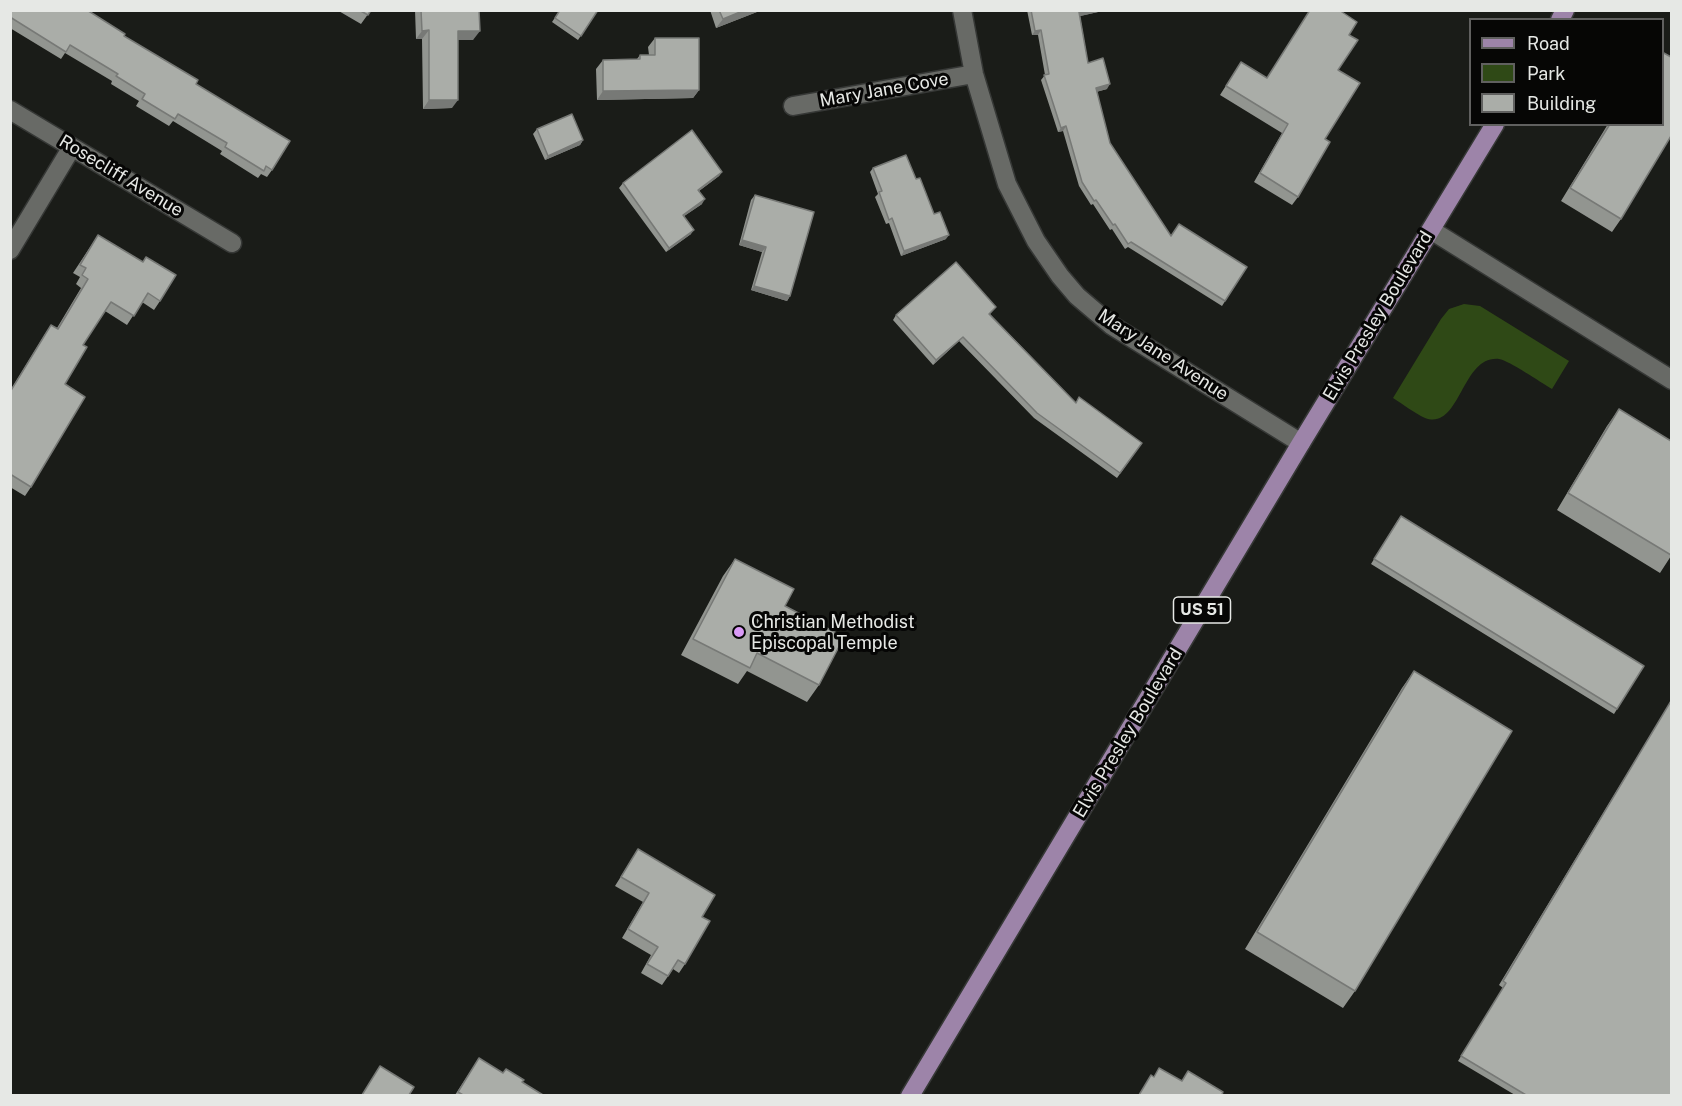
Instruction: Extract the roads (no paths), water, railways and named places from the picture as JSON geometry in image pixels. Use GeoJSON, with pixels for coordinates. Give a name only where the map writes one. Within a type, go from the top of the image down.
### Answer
{"type":"FeatureCollection","features":[{"type":"Feature","properties":{"kind":"main road","name":"Elvis Presley Boulevard"},"geometry":{"type":"LineString","coordinates":[[910,1095],[1494,126]]}},
{"type":"Feature","properties":{"kind":"street","name":"Mary Jane Avenue"},"geometry":{"type":"LineString","coordinates":[[962,10],[974,74],[1007,184],[1036,242],[1060,276],[1077,296],[1111,325],[1301,443]]}},
{"type":"Feature","properties":{"kind":"street","name":"Mary Jane Cove"},"geometry":{"type":"LineString","coordinates":[[794,106],[974,74]]}},
{"type":"Feature","properties":{"kind":"street","name":"Rosecliff Avenue"},"geometry":{"type":"LineString","coordinates":[[10,110],[232,243]]}},
{"type":"Feature","properties":{"kind":"street"},"geometry":{"type":"LineString","coordinates":[[10,250],[72,147]]}},
{"type":"Feature","properties":{"kind":"street"},"geometry":{"type":"LineString","coordinates":[[1431,230],[1671,380]]}},
{"type":"Feature","properties":{"kind":"place","name":"Christian Methodist Episcopal Temple"},"geometry":{"type":"Point","coordinates":[739,632]}}]}
